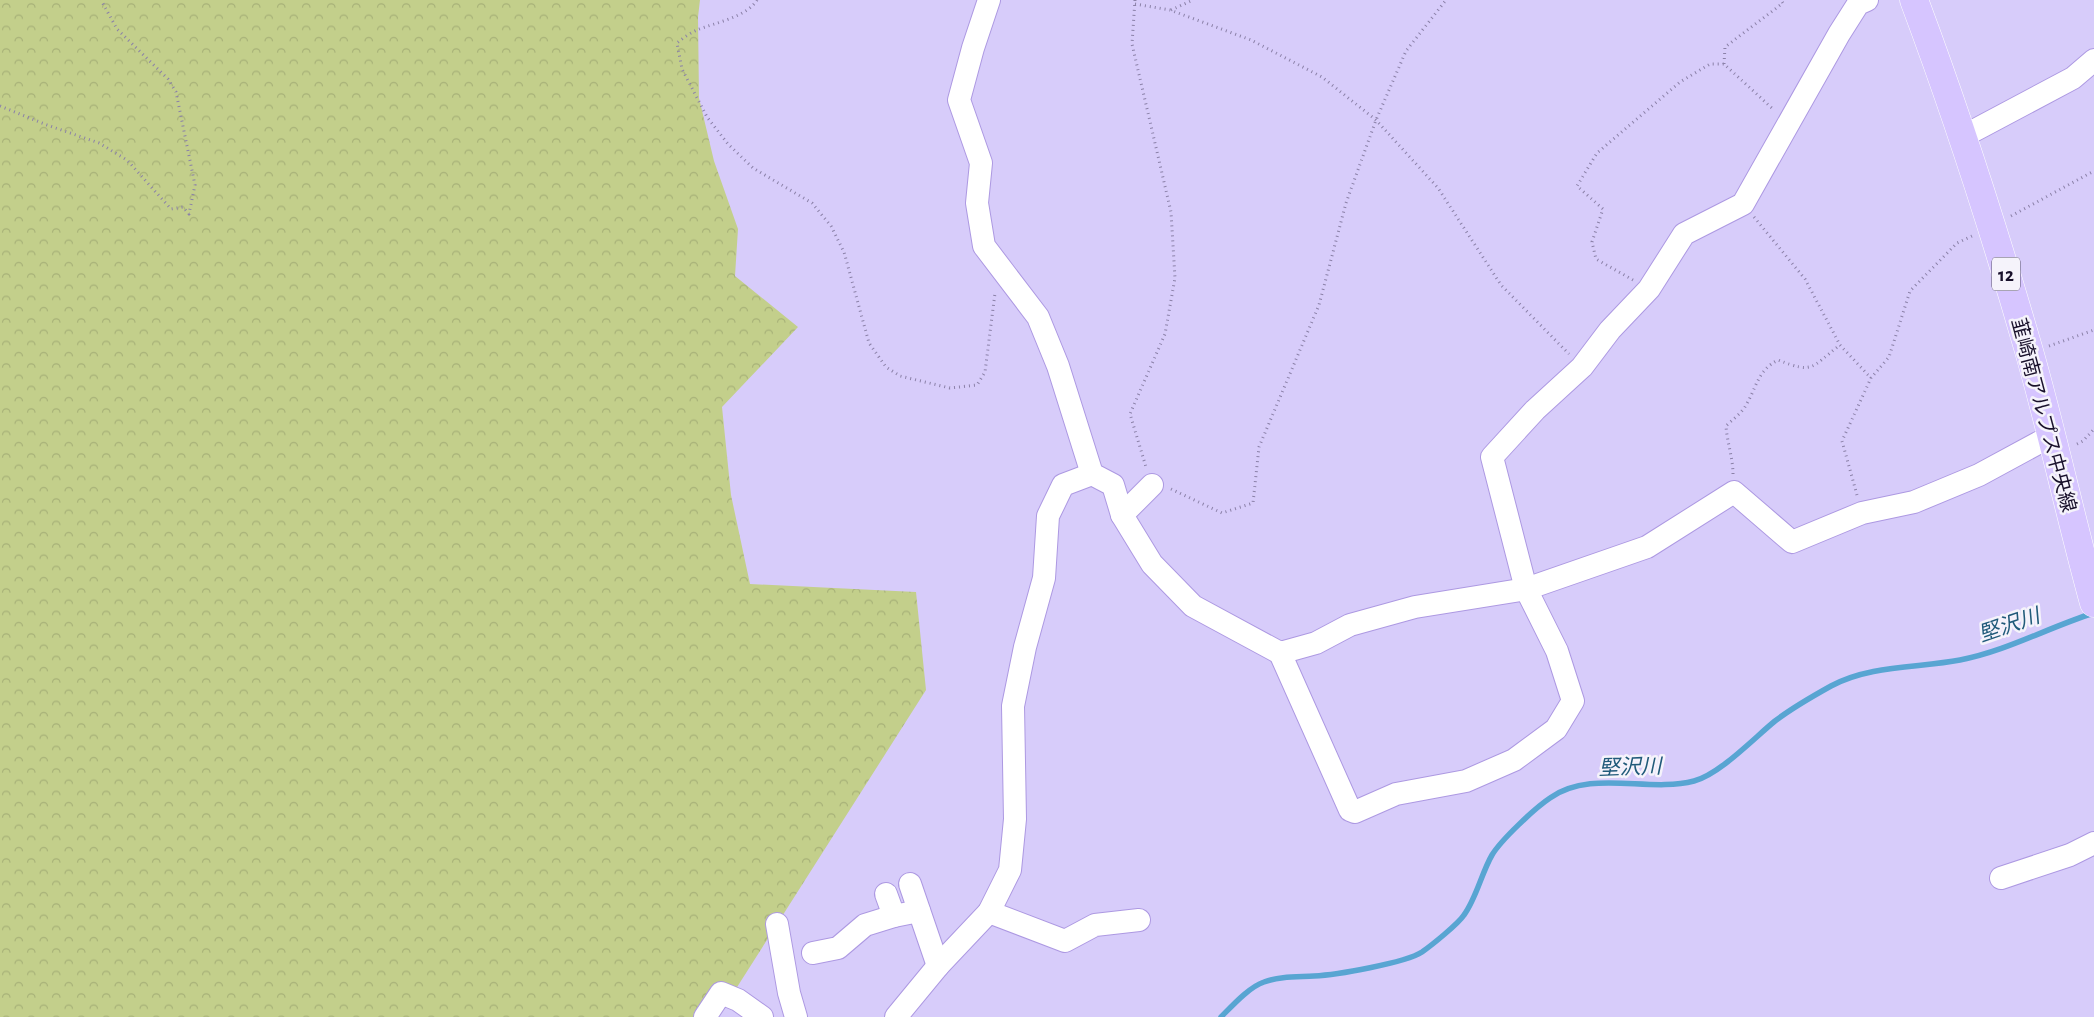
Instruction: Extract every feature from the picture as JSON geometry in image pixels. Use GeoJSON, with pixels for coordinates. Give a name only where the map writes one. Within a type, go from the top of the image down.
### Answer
{"type":"FeatureCollection","features":[{"type":"Feature","properties":{"kind":"main road","name":"韮崎南アルプス中央線"},"geometry":{"type":"LineString","coordinates":[[1914,0],[1938,64],[1991,226],[2029,353],[2094,603]]}},
{"type":"Feature","properties":{"kind":"street"},"geometry":{"type":"LineString","coordinates":[[988,0],[959,100],[981,163],[977,203],[984,246],[1038,317],[1058,366],[1092,474],[1113,485],[1122,515],[1152,564],[1193,606],[1280,652],[1350,810],[1355,812],[1396,794],[1466,782],[1514,760],[1556,729],[1573,701],[1556,651],[1526,588],[1492,457],[1535,410],[1582,367],[1610,330],[1648,289],[1684,234],[1743,204],[1858,4],[1867,0]]}},
{"type":"Feature","properties":{"kind":"street"},"geometry":{"type":"LineString","coordinates":[[1962,137],[2073,78],[2094,60]]}},
{"type":"Feature","properties":{"kind":"street"},"geometry":{"type":"LineString","coordinates":[[1280,652],[1316,643],[1350,625],[1415,606],[1526,588],[1647,547],[1734,492],[1792,542],[1862,513],[1914,502],[1978,475],[2051,436]]}},
{"type":"Feature","properties":{"kind":"street"},"geometry":{"type":"LineString","coordinates":[[896,1017],[938,966],[988,912],[1010,870],[1014,819],[1013,706],[1025,647],[1044,578],[1048,516],[1062,485],[1092,474]]}},
{"type":"Feature","properties":{"kind":"street"},"geometry":{"type":"LineString","coordinates":[[1122,515],[1152,485]]}},
{"type":"Feature","properties":{"kind":"street"},"geometry":{"type":"LineString","coordinates":[[2001,878],[2070,855],[2094,843]]}},
{"type":"Feature","properties":{"kind":"street"},"geometry":{"type":"LineString","coordinates":[[910,884],[938,966]]}},
{"type":"Feature","properties":{"kind":"street"},"geometry":{"type":"LineString","coordinates":[[886,894],[894,916]]}},
{"type":"Feature","properties":{"kind":"street"},"geometry":{"type":"LineString","coordinates":[[813,953],[838,948],[865,925],[919,911]]}},
{"type":"Feature","properties":{"kind":"street"},"geometry":{"type":"LineString","coordinates":[[988,912],[1064,941],[1095,924],[1139,920]]}},
{"type":"Feature","properties":{"kind":"street"},"geometry":{"type":"LineString","coordinates":[[776,924],[788,993],[796,1017]]}},
{"type":"Feature","properties":{"kind":"street"},"geometry":{"type":"LineString","coordinates":[[704,1017],[721,993],[738,1000],[762,1017]]}},
{"type":"Feature","properties":{"kind":"path"},"geometry":{"type":"LineString","coordinates":[[0,106],[99,143],[127,160],[171,209],[183,207],[189,214],[195,185],[176,92],[168,79],[117,30],[101,0]]}},
{"type":"Feature","properties":{"kind":"path"},"geometry":{"type":"LineString","coordinates":[[757,0],[735,17],[694,30],[677,43],[682,69],[707,117],[728,144],[753,168],[812,203],[831,226],[844,252],[869,343],[886,367],[900,376],[950,388],[977,386],[984,372],[999,268]]}},
{"type":"Feature","properties":{"kind":"path"},"geometry":{"type":"LineString","coordinates":[[1170,10],[1193,0]]}},
{"type":"Feature","properties":{"kind":"path"},"geometry":{"type":"LineString","coordinates":[[1446,0],[1406,51],[1376,120],[1346,203],[1319,304],[1259,447],[1253,503],[1222,513],[1172,490],[1152,485],[1130,414],[1165,334],[1175,278],[1171,212],[1132,44],[1135,2],[1170,10],[1250,40],[1322,77],[1376,120],[1438,188],[1501,285],[1582,367]]}},
{"type":"Feature","properties":{"kind":"path"},"geometry":{"type":"LineString","coordinates":[[1724,64],[1725,47],[1783,3],[1781,0]]}},
{"type":"Feature","properties":{"kind":"path"},"geometry":{"type":"LineString","coordinates":[[1648,289],[1596,258],[1592,242],[1604,209],[1577,186],[1597,153],[1673,89],[1710,64],[1724,64],[1788,123]]}},
{"type":"Feature","properties":{"kind":"path"},"geometry":{"type":"LineString","coordinates":[[1862,513],[1842,441],[1871,378],[1889,357],[1910,291],[1957,243],[2094,171]]}},
{"type":"Feature","properties":{"kind":"path"},"geometry":{"type":"LineString","coordinates":[[1743,204],[1804,280],[1840,345],[1871,378]]}},
{"type":"Feature","properties":{"kind":"path"},"geometry":{"type":"LineString","coordinates":[[2029,353],[2094,330]]}},
{"type":"Feature","properties":{"kind":"path"},"geometry":{"type":"LineString","coordinates":[[1734,492],[1733,465],[1727,443],[1726,426],[1746,407],[1766,366],[1778,360],[1801,369],[1811,368],[1840,345]]}},
{"type":"Feature","properties":{"kind":"green space"},"geometry":{"type":"Polygon","coordinates":[[[0,0],[700,0],[698,17],[699,98],[714,161],[738,229],[735,276],[798,327],[722,407],[731,495],[750,584],[916,592],[926,690],[718,1017],[0,1017],[0,0]]]}},
{"type":"Feature","properties":{"kind":"waterway","name":"堅沢川"},"geometry":{"type":"LineString","coordinates":[[1221,1017],[1247,992],[1258,984],[1270,980],[1370,968],[1422,952],[1451,929],[1464,915],[1472,901],[1488,862],[1503,841],[1550,798],[1566,789],[1601,783],[1658,785],[1694,781],[1715,771],[1726,763],[1788,711],[1846,679],[1894,668],[1944,663],[1977,656],[2094,613]]}}]}
